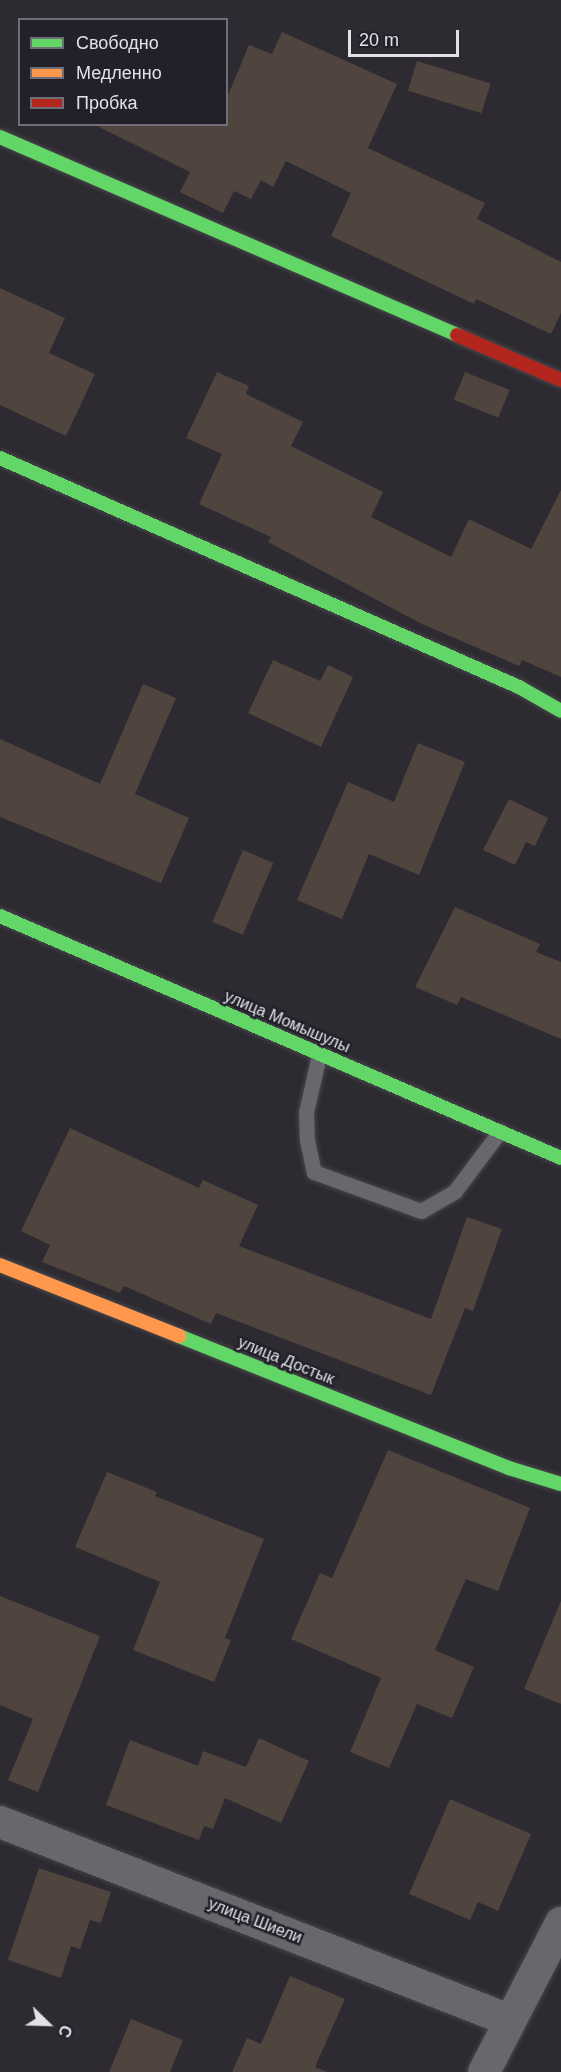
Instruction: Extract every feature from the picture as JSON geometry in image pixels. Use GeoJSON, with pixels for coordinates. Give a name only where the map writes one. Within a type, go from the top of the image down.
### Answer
{"type":"FeatureCollection","features":[{"type":"Feature","properties":{"kind":"street"},"geometry":{"type":"LineString","coordinates":[[0,136],[561,380]]}},
{"type":"Feature","properties":{"kind":"street"},"geometry":{"type":"LineString","coordinates":[[0,458],[519,687],[561,711]]}},
{"type":"Feature","properties":{"kind":"street","name":"улица Момышулы"},"geometry":{"type":"LineString","coordinates":[[0,916],[561,1158]]}},
{"type":"Feature","properties":{"kind":"street","name":"улица Достык"},"geometry":{"type":"LineString","coordinates":[[0,1265],[509,1468],[561,1484]]}},
{"type":"Feature","properties":{"kind":"street","name":"улица Шиели"},"geometry":{"type":"LineString","coordinates":[[0,1822],[509,2020]]}},
{"type":"Feature","properties":{"kind":"street"},"geometry":{"type":"LineString","coordinates":[[484,2072],[561,1923]]}},
{"type":"Feature","properties":{"kind":"lane"},"geometry":{"type":"LineString","coordinates":[[319,1054],[306,1112],[306,1140],[314,1172],[421,1211],[455,1191],[501,1131]]}},
{"type":"Feature","properties":{"kind":"building"},"geometry":{"type":"Polygon","coordinates":[[[282,32],[397,84],[368,148],[485,203],[477,219],[561,262],[561,313],[551,334],[476,299],[474,304],[331,236],[351,193],[286,161],[273,187],[261,180],[251,199],[234,191],[223,213],[180,192],[190,172],[97,126],[228,126],[228,95],[249,45],[272,54],[282,32]]]}},
{"type":"Feature","properties":{"kind":"building"},"geometry":{"type":"Polygon","coordinates":[[[417,61],[491,84],[482,113],[408,91],[417,61]]]}},
{"type":"Feature","properties":{"kind":"building"},"geometry":{"type":"Polygon","coordinates":[[[0,288],[65,318],[49,353],[95,374],[66,436],[0,405],[0,288]]]}},
{"type":"Feature","properties":{"kind":"building"},"geometry":{"type":"Polygon","coordinates":[[[217,372],[249,386],[246,394],[303,422],[291,446],[383,492],[371,517],[451,557],[469,519],[531,549],[561,490],[561,677],[522,660],[519,666],[420,623],[268,542],[271,537],[199,504],[222,454],[186,438],[217,372]]]}},
{"type":"Feature","properties":{"kind":"building"},"geometry":{"type":"Polygon","coordinates":[[[465,372],[510,390],[498,418],[454,400],[465,372]]]}},
{"type":"Feature","properties":{"kind":"building"},"geometry":{"type":"Polygon","coordinates":[[[273,660],[320,681],[328,665],[353,677],[321,747],[248,713],[273,660]]]}},
{"type":"Feature","properties":{"kind":"building"},"geometry":{"type":"Polygon","coordinates":[[[143,684],[176,698],[135,794],[189,818],[161,883],[0,817],[0,739],[100,784],[143,684]]]}},
{"type":"Feature","properties":{"kind":"building"},"geometry":{"type":"Polygon","coordinates":[[[418,743],[465,762],[419,875],[369,854],[342,919],[297,900],[348,782],[394,802],[418,743]]]}},
{"type":"Feature","properties":{"kind":"building"},"geometry":{"type":"Polygon","coordinates":[[[509,799],[548,818],[535,846],[526,842],[515,865],[483,850],[509,799]]]}},
{"type":"Feature","properties":{"kind":"building"},"geometry":{"type":"Polygon","coordinates":[[[243,850],[273,863],[243,935],[213,922],[243,850]]]}},
{"type":"Feature","properties":{"kind":"building"},"geometry":{"type":"Polygon","coordinates":[[[455,907],[540,944],[536,952],[561,962],[561,1039],[461,997],[457,1005],[415,987],[455,907]]]}},
{"type":"Feature","properties":{"kind":"building"},"geometry":{"type":"Polygon","coordinates":[[[70,1128],[199,1188],[203,1180],[258,1205],[239,1246],[431,1319],[467,1217],[502,1229],[473,1311],[465,1308],[431,1395],[216,1313],[211,1324],[124,1286],[120,1293],[42,1262],[50,1245],[21,1231],[70,1128]]]}},
{"type":"Feature","properties":{"kind":"building"},"geometry":{"type":"Polygon","coordinates":[[[388,1450],[530,1508],[498,1591],[466,1579],[435,1650],[474,1667],[452,1718],[417,1704],[389,1768],[350,1752],[381,1678],[291,1639],[320,1573],[332,1578],[388,1450]]]}},
{"type":"Feature","properties":{"kind":"building"},"geometry":{"type":"Polygon","coordinates":[[[107,1472],[157,1492],[155,1496],[264,1539],[225,1638],[231,1640],[214,1682],[133,1650],[160,1582],[75,1547],[107,1472]]]}},
{"type":"Feature","properties":{"kind":"building"},"geometry":{"type":"Polygon","coordinates":[[[0,1596],[100,1636],[38,1792],[8,1780],[33,1719],[0,1705],[0,1596]]]}},
{"type":"Feature","properties":{"kind":"building"},"geometry":{"type":"Polygon","coordinates":[[[561,1601],[561,1704],[524,1689],[561,1601]]]}},
{"type":"Feature","properties":{"kind":"building"},"geometry":{"type":"Polygon","coordinates":[[[259,1738],[309,1761],[281,1823],[225,1798],[213,1829],[204,1826],[199,1840],[106,1805],[130,1740],[198,1766],[203,1751],[246,1767],[259,1738]]]}},
{"type":"Feature","properties":{"kind":"building"},"geometry":{"type":"Polygon","coordinates":[[[450,1799],[531,1834],[498,1911],[478,1902],[470,1920],[409,1894],[450,1799]]]}},
{"type":"Feature","properties":{"kind":"building"},"geometry":{"type":"Polygon","coordinates":[[[39,1868],[111,1892],[101,1923],[90,1920],[80,1949],[71,1946],[61,1978],[8,1960],[39,1868]]]}},
{"type":"Feature","properties":{"kind":"building"},"geometry":{"type":"Polygon","coordinates":[[[290,1976],[345,1999],[315,2067],[327,2072],[232,2072],[247,2038],[261,2044],[290,1976]]]}},
{"type":"Feature","properties":{"kind":"building"},"geometry":{"type":"Polygon","coordinates":[[[131,2019],[183,2040],[170,2072],[109,2072],[131,2019]]]}},
{"type":"Feature","properties":{"kind":"traffic: fast"},"geometry":{"type":"LineString","coordinates":[[0,137],[457,335]]}},
{"type":"Feature","properties":{"kind":"traffic: fast"},"geometry":{"type":"LineString","coordinates":[[0,458],[519,687],[561,711]]}},
{"type":"Feature","properties":{"kind":"traffic: fast"},"geometry":{"type":"LineString","coordinates":[[0,916],[561,1158]]}},
{"type":"Feature","properties":{"kind":"traffic: fast"},"geometry":{"type":"LineString","coordinates":[[179,1336],[509,1468],[561,1484]]}},
{"type":"Feature","properties":{"kind":"traffic: slow"},"geometry":{"type":"LineString","coordinates":[[0,1265],[179,1336]]}},
{"type":"Feature","properties":{"kind":"traffic: jam"},"geometry":{"type":"LineString","coordinates":[[457,335],[561,380]]}}]}
